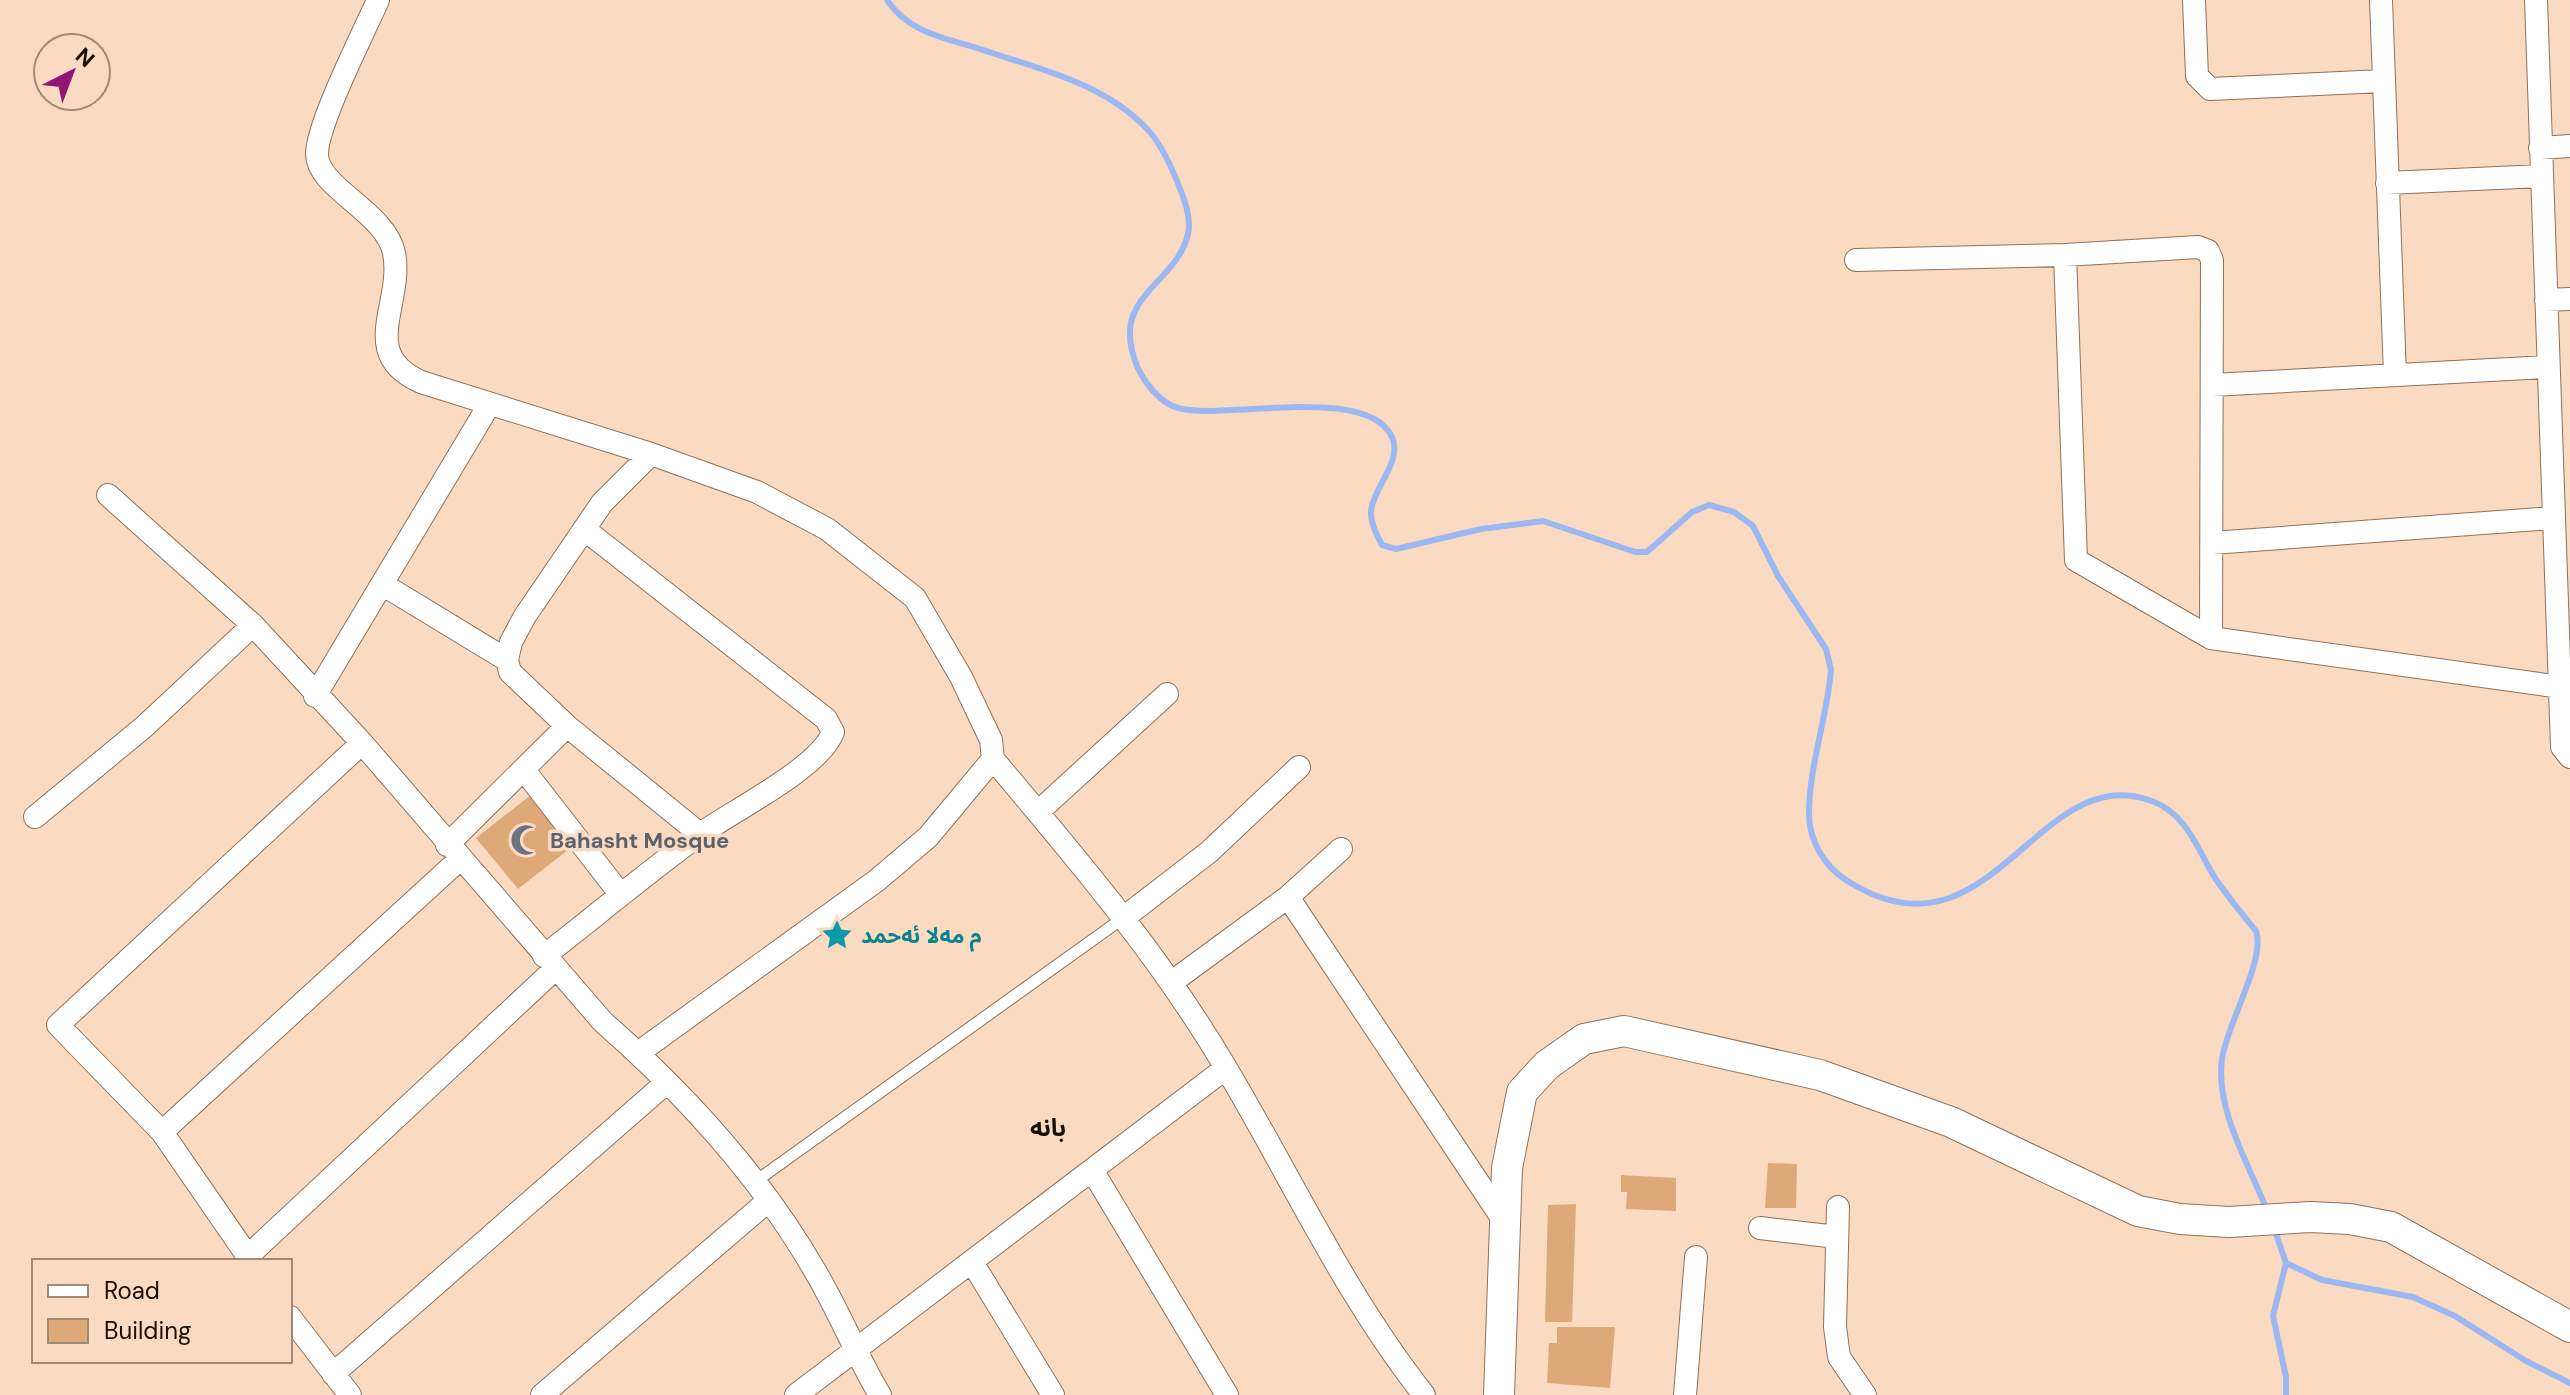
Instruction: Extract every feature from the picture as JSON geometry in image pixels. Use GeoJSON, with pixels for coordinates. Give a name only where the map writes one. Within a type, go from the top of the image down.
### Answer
{"type":"FeatureCollection","features":[{"type":"Feature","properties":{"kind":"street"},"geometry":{"type":"LineString","coordinates":[[378,0],[328,116],[318,144],[317,158],[324,173],[387,233],[395,254],[387,342],[390,361],[400,373],[489,405],[651,454],[757,492],[827,529],[915,598],[961,677],[991,740],[993,759],[1126,916],[1172,982],[1226,1068],[1355,1294],[1424,1395]]}},
{"type":"Feature","properties":{"kind":"street"},"geometry":{"type":"LineString","coordinates":[[2194,0],[2197,76],[2210,89],[2383,81]]}},
{"type":"Feature","properties":{"kind":"street"},"geometry":{"type":"LineString","coordinates":[[2381,0],[2395,375]]}},
{"type":"Feature","properties":{"kind":"street"},"geometry":{"type":"LineString","coordinates":[[2536,0],[2562,747],[2570,757]]}},
{"type":"Feature","properties":{"kind":"street"},"geometry":{"type":"LineString","coordinates":[[2540,148],[2570,146]]}},
{"type":"Feature","properties":{"kind":"street"},"geometry":{"type":"LineString","coordinates":[[2387,183],[2542,176]]}},
{"type":"Feature","properties":{"kind":"street"},"geometry":{"type":"LineString","coordinates":[[1856,260],[2065,255],[2198,247],[2208,251],[2212,260],[2211,638]]}},
{"type":"Feature","properties":{"kind":"street"},"geometry":{"type":"LineString","coordinates":[[2065,255],[2076,560],[2211,638],[2560,687]]}},
{"type":"Feature","properties":{"kind":"street"},"geometry":{"type":"LineString","coordinates":[[2546,300],[2570,299]]}},
{"type":"Feature","properties":{"kind":"street"},"geometry":{"type":"LineString","coordinates":[[2212,385],[2548,367]]}},
{"type":"Feature","properties":{"kind":"street"},"geometry":{"type":"LineString","coordinates":[[315,696],[489,405]]}},
{"type":"Feature","properties":{"kind":"street"},"geometry":{"type":"LineString","coordinates":[[651,454],[602,503],[525,616],[511,642],[507,660],[510,672],[567,726],[700,834]]}},
{"type":"Feature","properties":{"kind":"street"},"geometry":{"type":"LineString","coordinates":[[108,495],[253,625],[315,696],[362,743],[603,1022],[638,1053],[763,1191],[815,1271],[880,1395]]}},
{"type":"Feature","properties":{"kind":"street"},"geometry":{"type":"LineString","coordinates":[[2212,543],[2553,518]]}},
{"type":"Feature","properties":{"kind":"street"},"geometry":{"type":"LineString","coordinates":[[362,743],[58,1025],[162,1132],[250,1258],[621,895],[700,834],[758,798],[828,746],[833,732],[826,719],[584,529]]}},
{"type":"Feature","properties":{"kind":"street"},"geometry":{"type":"LineString","coordinates":[[382,584],[507,660]]}},
{"type":"Feature","properties":{"kind":"street"},"geometry":{"type":"LineString","coordinates":[[35,817],[145,726],[253,625]]}},
{"type":"Feature","properties":{"kind":"street"},"geometry":{"type":"LineString","coordinates":[[1038,812],[1167,694]]}},
{"type":"Feature","properties":{"kind":"street"},"geometry":{"type":"LineString","coordinates":[[162,1132],[454,852],[524,770],[567,726]]}},
{"type":"Feature","properties":{"kind":"street"},"geometry":{"type":"LineString","coordinates":[[638,1053],[876,881],[928,837],[993,759]]}},
{"type":"Feature","properties":{"kind":"street"},"geometry":{"type":"LineString","coordinates":[[1126,916],[1209,852],[1299,767]]}},
{"type":"Feature","properties":{"kind":"street"},"geometry":{"type":"LineString","coordinates":[[524,770],[621,895]]}},
{"type":"Feature","properties":{"kind":"street"},"geometry":{"type":"LineString","coordinates":[[1172,982],[1288,897],[1341,849]]}},
{"type":"Feature","properties":{"kind":"street"},"geometry":{"type":"LineString","coordinates":[[1288,897],[1504,1221]]}},
{"type":"Feature","properties":{"kind":"street"},"geometry":{"type":"LineString","coordinates":[[1499,1395],[1507,1168],[1522,1092],[1547,1065],[1584,1039],[1624,1031],[1820,1075],[1951,1122],[2138,1211],[2180,1219],[2229,1222],[2310,1217],[2350,1219],[2391,1227],[2570,1327]]}},
{"type":"Feature","properties":{"kind":"street"},"geometry":{"type":"LineString","coordinates":[[796,1395],[1226,1068]]}},
{"type":"Feature","properties":{"kind":"street"},"geometry":{"type":"LineString","coordinates":[[333,1374],[666,1083]]}},
{"type":"Feature","properties":{"kind":"street"},"geometry":{"type":"LineString","coordinates":[[1092,1170],[1227,1395]]}},
{"type":"Feature","properties":{"kind":"street"},"geometry":{"type":"LineString","coordinates":[[542,1395],[763,1191]]}},
{"type":"Feature","properties":{"kind":"street"},"geometry":{"type":"LineString","coordinates":[[1838,1207],[1835,1327],[1839,1357],[1853,1391]]}},
{"type":"Feature","properties":{"kind":"street"},"geometry":{"type":"LineString","coordinates":[[1760,1228],[1837,1237]]}},
{"type":"Feature","properties":{"kind":"street"},"geometry":{"type":"LineString","coordinates":[[1685,1395],[1696,1257]]}},
{"type":"Feature","properties":{"kind":"street"},"geometry":{"type":"LineString","coordinates":[[972,1262],[1053,1395]]}},
{"type":"Feature","properties":{"kind":"street"},"geometry":{"type":"LineString","coordinates":[[292,1320],[350,1395]]}},
{"type":"Feature","properties":{"kind":"lane"},"geometry":{"type":"LineString","coordinates":[[763,1191],[1126,916]]}},
{"type":"Feature","properties":{"kind":"building","name":"Bahasht Mosque"},"geometry":{"type":"Polygon","coordinates":[[[536,791],[577,843],[518,889],[476,838],[536,791]]]}},
{"type":"Feature","properties":{"kind":"building"},"geometry":{"type":"Polygon","coordinates":[[[1768,1163],[1797,1164],[1796,1208],[1765,1208],[1768,1163]]]}},
{"type":"Feature","properties":{"kind":"building"},"geometry":{"type":"Polygon","coordinates":[[[1621,1175],[1676,1178],[1676,1211],[1626,1209],[1627,1192],[1621,1192],[1621,1175]]]}},
{"type":"Feature","properties":{"kind":"building"},"geometry":{"type":"Polygon","coordinates":[[[1576,1204],[1572,1322],[1545,1322],[1548,1205],[1576,1204]]]}},
{"type":"Feature","properties":{"kind":"building"},"geometry":{"type":"Polygon","coordinates":[[[1557,1327],[1615,1327],[1610,1388],[1547,1383],[1549,1343],[1557,1343],[1557,1327]]]}},
{"type":"Feature","properties":{"kind":"waterway"},"geometry":{"type":"LineString","coordinates":[[887,0],[906,20],[929,33],[1047,71],[1091,89],[1130,113],[1152,134],[1174,174],[1186,207],[1189,227],[1181,252],[1137,307],[1131,323],[1130,342],[1140,372],[1159,397],[1178,408],[1199,411],[1325,408],[1354,412],[1377,421],[1392,437],[1394,446],[1391,465],[1371,511],[1382,545],[1396,549],[1481,529],[1543,521],[1635,552],[1647,552],[1692,512],[1709,505],[1734,512],[1753,526],[1778,576],[1826,649],[1831,670],[1812,778],[1809,814],[1819,852],[1846,880],[1896,902],[1939,901],[1976,885],[2076,808],[2112,796],[2152,801],[2174,815],[2190,834],[2215,878],[2256,931],[2256,958],[2225,1044],[2221,1078],[2228,1117],[2267,1210]]}},
{"type":"Feature","properties":{"kind":"waterway"},"geometry":{"type":"LineString","coordinates":[[2274,1228],[2286,1263],[2273,1316],[2286,1377],[2286,1395]]}},
{"type":"Feature","properties":{"kind":"waterway"},"geometry":{"type":"LineString","coordinates":[[2286,1263],[2322,1280],[2413,1297],[2455,1316],[2526,1361],[2570,1383]]}},
{"type":"Feature","properties":{"kind":"place","name":"Bahasht Mosque"},"geometry":{"type":"Point","coordinates":[526,840]}},
{"type":"Feature","properties":{"kind":"place","name":"م مەلا ئەحمد"},"geometry":{"type":"Point","coordinates":[837,935]}},
{"type":"Feature","properties":{"kind":"district","name":"بانە"},"geometry":{"type":"Point","coordinates":[1048,1128]}}]}
